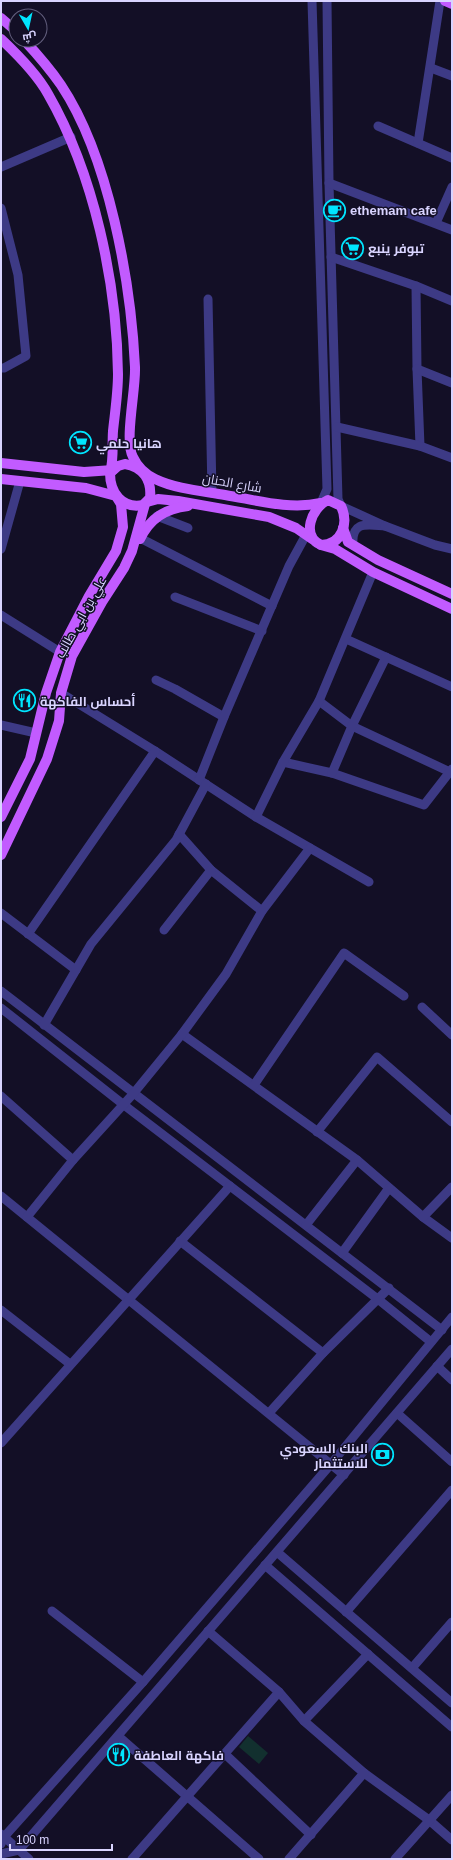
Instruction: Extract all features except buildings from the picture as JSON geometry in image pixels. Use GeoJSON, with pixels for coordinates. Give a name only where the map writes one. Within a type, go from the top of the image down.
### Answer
{"type":"FeatureCollection","features":[{"type":"Feature","properties":{"kind":"main road"},"geometry":{"type":"LineString","coordinates":[[445,1],[452,4]]}},
{"type":"Feature","properties":{"kind":"main road"},"geometry":{"type":"LineString","coordinates":[[1,39],[30,70],[48,93],[70,137],[84,172],[98,225],[108,272],[116,330],[118,375],[113,433],[113,461],[111,471],[111,487],[116,496]]}},
{"type":"Feature","properties":{"kind":"main road"},"geometry":{"type":"LineString","coordinates":[[1,479],[86,488],[116,496],[129,506],[146,503],[150,498],[150,485],[132,456],[130,449],[130,429],[135,376],[133,329],[124,272],[112,214],[85,130],[62,86],[31,48]]}},
{"type":"Feature","properties":{"kind":"main road"},"geometry":{"type":"LineString","coordinates":[[1,463],[84,472],[111,471],[125,464],[136,467],[143,472]]}},
{"type":"Feature","properties":{"kind":"main road","name":"شارع الحنان"},"geometry":{"type":"LineString","coordinates":[[143,472],[169,485],[212,493],[286,505],[311,506],[321,504]]}},
{"type":"Feature","properties":{"kind":"main road","name":"علي بن ابي طالب"},"geometry":{"type":"LineString","coordinates":[[1,818],[30,759],[52,674],[60,652],[89,596],[116,551],[123,527],[120,504],[116,496]]}},
{"type":"Feature","properties":{"kind":"main road","name":"شارع الحنان"},"geometry":{"type":"LineString","coordinates":[[146,503],[158,499],[269,517],[309,535]]}},
{"type":"Feature","properties":{"kind":"main road"},"geometry":{"type":"LineString","coordinates":[[321,545],[335,542],[340,537],[343,528],[344,518],[341,506],[328,500],[314,510],[311,517],[309,535],[321,545],[335,549],[373,572],[452,609]]}},
{"type":"Feature","properties":{"kind":"main road","name":"علي بن ابي طالب"},"geometry":{"type":"LineString","coordinates":[[1,854],[47,759],[59,721],[61,693],[72,656],[102,602],[124,568],[132,551],[146,503]]}},
{"type":"Feature","properties":{"kind":"main road"},"geometry":{"type":"LineString","coordinates":[[132,551],[144,529],[157,516],[177,507],[200,505]]}},
{"type":"Feature","properties":{"kind":"main road"},"geometry":{"type":"LineString","coordinates":[[343,528],[344,535],[348,542],[378,560],[452,594]]}},
{"type":"Feature","properties":{"kind":"street"},"geometry":{"type":"LineString","coordinates":[[312,1],[327,489],[321,504]]}},
{"type":"Feature","properties":{"kind":"street"},"geometry":{"type":"LineString","coordinates":[[327,1],[329,183],[338,494],[341,506],[385,526],[435,545],[452,549]]}},
{"type":"Feature","properties":{"kind":"street"},"geometry":{"type":"LineString","coordinates":[[418,143],[431,68],[440,1]]}},
{"type":"Feature","properties":{"kind":"street"},"geometry":{"type":"LineString","coordinates":[[431,68],[452,76]]}},
{"type":"Feature","properties":{"kind":"street"},"geometry":{"type":"LineString","coordinates":[[378,126],[452,158]]}},
{"type":"Feature","properties":{"kind":"street"},"geometry":{"type":"LineString","coordinates":[[1,166],[70,137]]}},
{"type":"Feature","properties":{"kind":"street"},"geometry":{"type":"LineString","coordinates":[[329,183],[452,230]]}},
{"type":"Feature","properties":{"kind":"street"},"geometry":{"type":"LineString","coordinates":[[436,223],[452,187]]}},
{"type":"Feature","properties":{"kind":"street"},"geometry":{"type":"LineString","coordinates":[[1,208],[18,275],[26,356],[4,368],[1,368]]}},
{"type":"Feature","properties":{"kind":"street"},"geometry":{"type":"LineString","coordinates":[[331,258],[416,286],[452,301]]}},
{"type":"Feature","properties":{"kind":"street"},"geometry":{"type":"LineString","coordinates":[[416,286],[420,446]]}},
{"type":"Feature","properties":{"kind":"street"},"geometry":{"type":"LineString","coordinates":[[208,299],[212,493]]}},
{"type":"Feature","properties":{"kind":"street"},"geometry":{"type":"LineString","coordinates":[[417,369],[452,383]]}},
{"type":"Feature","properties":{"kind":"street"},"geometry":{"type":"LineString","coordinates":[[337,427],[420,446],[452,458]]}},
{"type":"Feature","properties":{"kind":"street"},"geometry":{"type":"LineString","coordinates":[[1,549],[20,481]]}},
{"type":"Feature","properties":{"kind":"street"},"geometry":{"type":"LineString","coordinates":[[157,516],[188,528]]}},
{"type":"Feature","properties":{"kind":"street"},"geometry":{"type":"LineString","coordinates":[[353,545],[352,536],[354,531],[359,526],[365,524],[385,526]]}},
{"type":"Feature","properties":{"kind":"street"},"geometry":{"type":"LineString","coordinates":[[44,1025],[91,944],[179,834],[203,782],[224,717],[289,566],[309,535]]}},
{"type":"Feature","properties":{"kind":"street"},"geometry":{"type":"LineString","coordinates":[[140,538],[272,606]]}},
{"type":"Feature","properties":{"kind":"street"},"geometry":{"type":"LineString","coordinates":[[256,817],[282,762],[320,701],[373,572]]}},
{"type":"Feature","properties":{"kind":"street"},"geometry":{"type":"LineString","coordinates":[[175,597],[262,631]]}},
{"type":"Feature","properties":{"kind":"street"},"geometry":{"type":"LineString","coordinates":[[1,615],[60,652]]}},
{"type":"Feature","properties":{"kind":"street"},"geometry":{"type":"LineString","coordinates":[[346,639],[452,687]]}},
{"type":"Feature","properties":{"kind":"street"},"geometry":{"type":"LineString","coordinates":[[332,773],[352,726],[386,657]]}},
{"type":"Feature","properties":{"kind":"street"},"geometry":{"type":"LineString","coordinates":[[156,680],[224,717]]}},
{"type":"Feature","properties":{"kind":"street"},"geometry":{"type":"LineString","coordinates":[[61,693],[155,751],[256,817],[368,882]]}},
{"type":"Feature","properties":{"kind":"street"},"geometry":{"type":"LineString","coordinates":[[282,762],[332,773],[424,805],[451,771],[352,726],[320,701]]}},
{"type":"Feature","properties":{"kind":"street"},"geometry":{"type":"LineString","coordinates":[[1,725],[36,733]]}},
{"type":"Feature","properties":{"kind":"street"},"geometry":{"type":"LineString","coordinates":[[28,934],[155,751]]}},
{"type":"Feature","properties":{"kind":"street"},"geometry":{"type":"LineString","coordinates":[[179,834],[211,870],[262,911]]}},
{"type":"Feature","properties":{"kind":"street"},"geometry":{"type":"LineString","coordinates":[[27,1217],[73,1160],[124,1105],[182,1034],[226,974],[262,911],[310,848]]}},
{"type":"Feature","properties":{"kind":"street"},"geometry":{"type":"LineString","coordinates":[[164,930],[211,870]]}},
{"type":"Feature","properties":{"kind":"street"},"geometry":{"type":"LineString","coordinates":[[1,913],[76,970]]}},
{"type":"Feature","properties":{"kind":"street"},"geometry":{"type":"LineString","coordinates":[[254,1085],[344,954],[404,996]]}},
{"type":"Feature","properties":{"kind":"street"},"geometry":{"type":"LineString","coordinates":[[1,991],[133,1094],[389,1288],[442,1330]]}},
{"type":"Feature","properties":{"kind":"street"},"geometry":{"type":"LineString","coordinates":[[422,1007],[452,1035]]}},
{"type":"Feature","properties":{"kind":"street"},"geometry":{"type":"LineString","coordinates":[[1,1008],[124,1105],[379,1300],[431,1342]]}},
{"type":"Feature","properties":{"kind":"street"},"geometry":{"type":"LineString","coordinates":[[182,1034],[357,1160],[423,1217],[452,1238]]}},
{"type":"Feature","properties":{"kind":"street"},"geometry":{"type":"LineString","coordinates":[[317,1132],[377,1057],[452,1122]]}},
{"type":"Feature","properties":{"kind":"street"},"geometry":{"type":"LineString","coordinates":[[1,1096],[73,1160]]}},
{"type":"Feature","properties":{"kind":"street"},"geometry":{"type":"LineString","coordinates":[[306,1225],[357,1160]]}},
{"type":"Feature","properties":{"kind":"street"},"geometry":{"type":"LineString","coordinates":[[1,1444],[70,1364],[230,1186]]}},
{"type":"Feature","properties":{"kind":"street"},"geometry":{"type":"LineString","coordinates":[[423,1217],[452,1186]]}},
{"type":"Feature","properties":{"kind":"street"},"geometry":{"type":"LineString","coordinates":[[342,1253],[389,1188]]}},
{"type":"Feature","properties":{"kind":"street"},"geometry":{"type":"LineString","coordinates":[[1,1196],[344,1475]]}},
{"type":"Feature","properties":{"kind":"street"},"geometry":{"type":"LineString","coordinates":[[180,1241],[323,1353]]}},
{"type":"Feature","properties":{"kind":"street"},"geometry":{"type":"LineString","coordinates":[[269,1414],[323,1353],[379,1300],[389,1288]]}},
{"type":"Feature","properties":{"kind":"street"},"geometry":{"type":"LineString","coordinates":[[3,1314],[70,1364]]}},
{"type":"Feature","properties":{"kind":"street"},"geometry":{"type":"LineString","coordinates":[[29,1859],[2,1838],[143,1682],[331,1464],[452,1317]]}},
{"type":"Feature","properties":{"kind":"street"},"geometry":{"type":"LineString","coordinates":[[1,1854],[19,1850],[452,1349]]}},
{"type":"Feature","properties":{"kind":"street"},"geometry":{"type":"LineString","coordinates":[[437,1366],[452,1380]]}},
{"type":"Feature","properties":{"kind":"street"},"geometry":{"type":"LineString","coordinates":[[397,1413],[452,1462]]}},
{"type":"Feature","properties":{"kind":"street"},"geometry":{"type":"LineString","coordinates":[[346,1612],[452,1490]]}},
{"type":"Feature","properties":{"kind":"street"},"geometry":{"type":"LineString","coordinates":[[277,1552],[452,1703]]}},
{"type":"Feature","properties":{"kind":"street"},"geometry":{"type":"LineString","coordinates":[[265,1565],[452,1727]]}},
{"type":"Feature","properties":{"kind":"street"},"geometry":{"type":"LineString","coordinates":[[52,1611],[143,1682]]}},
{"type":"Feature","properties":{"kind":"street"},"geometry":{"type":"LineString","coordinates":[[412,1668],[452,1622]]}},
{"type":"Feature","properties":{"kind":"street"},"geometry":{"type":"LineString","coordinates":[[208,1631],[279,1692],[304,1721],[364,1773],[429,1820],[452,1840]]}},
{"type":"Feature","properties":{"kind":"street"},"geometry":{"type":"LineString","coordinates":[[304,1721],[368,1654]]}},
{"type":"Feature","properties":{"kind":"street"},"geometry":{"type":"LineString","coordinates":[[138,1857],[188,1796],[279,1692]]}},
{"type":"Feature","properties":{"kind":"street"},"geometry":{"type":"LineString","coordinates":[[118,1736],[260,1859]]}},
{"type":"Feature","properties":{"kind":"street"},"geometry":{"type":"LineString","coordinates":[[225,1754],[311,1835]]}},
{"type":"Feature","properties":{"kind":"street"},"geometry":{"type":"LineString","coordinates":[[289,1859],[364,1773]]}},
{"type":"Feature","properties":{"kind":"street"},"geometry":{"type":"LineString","coordinates":[[395,1859],[452,1795]]}},
{"type":"Feature","properties":{"kind":"green space"},"geometry":{"type":"Polygon","coordinates":[[[248,1736],[268,1753],[259,1764],[239,1747],[248,1736]]]}},
{"type":"Feature","properties":{"kind":"place","name":"ethemam cafe"},"geometry":{"type":"Point","coordinates":[335,210]}},
{"type":"Feature","properties":{"kind":"place","name":"تبوفر ينبع"},"geometry":{"type":"Point","coordinates":[352,248]}},
{"type":"Feature","properties":{"kind":"place","name":"هانيا حلمي"},"geometry":{"type":"Point","coordinates":[80,443]}},
{"type":"Feature","properties":{"kind":"place","name":"أحساس الفاكهة"},"geometry":{"type":"Point","coordinates":[25,701]}},
{"type":"Feature","properties":{"kind":"place","name":"البنك السعودي للاستثمار"},"geometry":{"type":"Point","coordinates":[383,1455]}},
{"type":"Feature","properties":{"kind":"place","name":"فاكهة العاطفة"},"geometry":{"type":"Point","coordinates":[119,1755]}}]}
